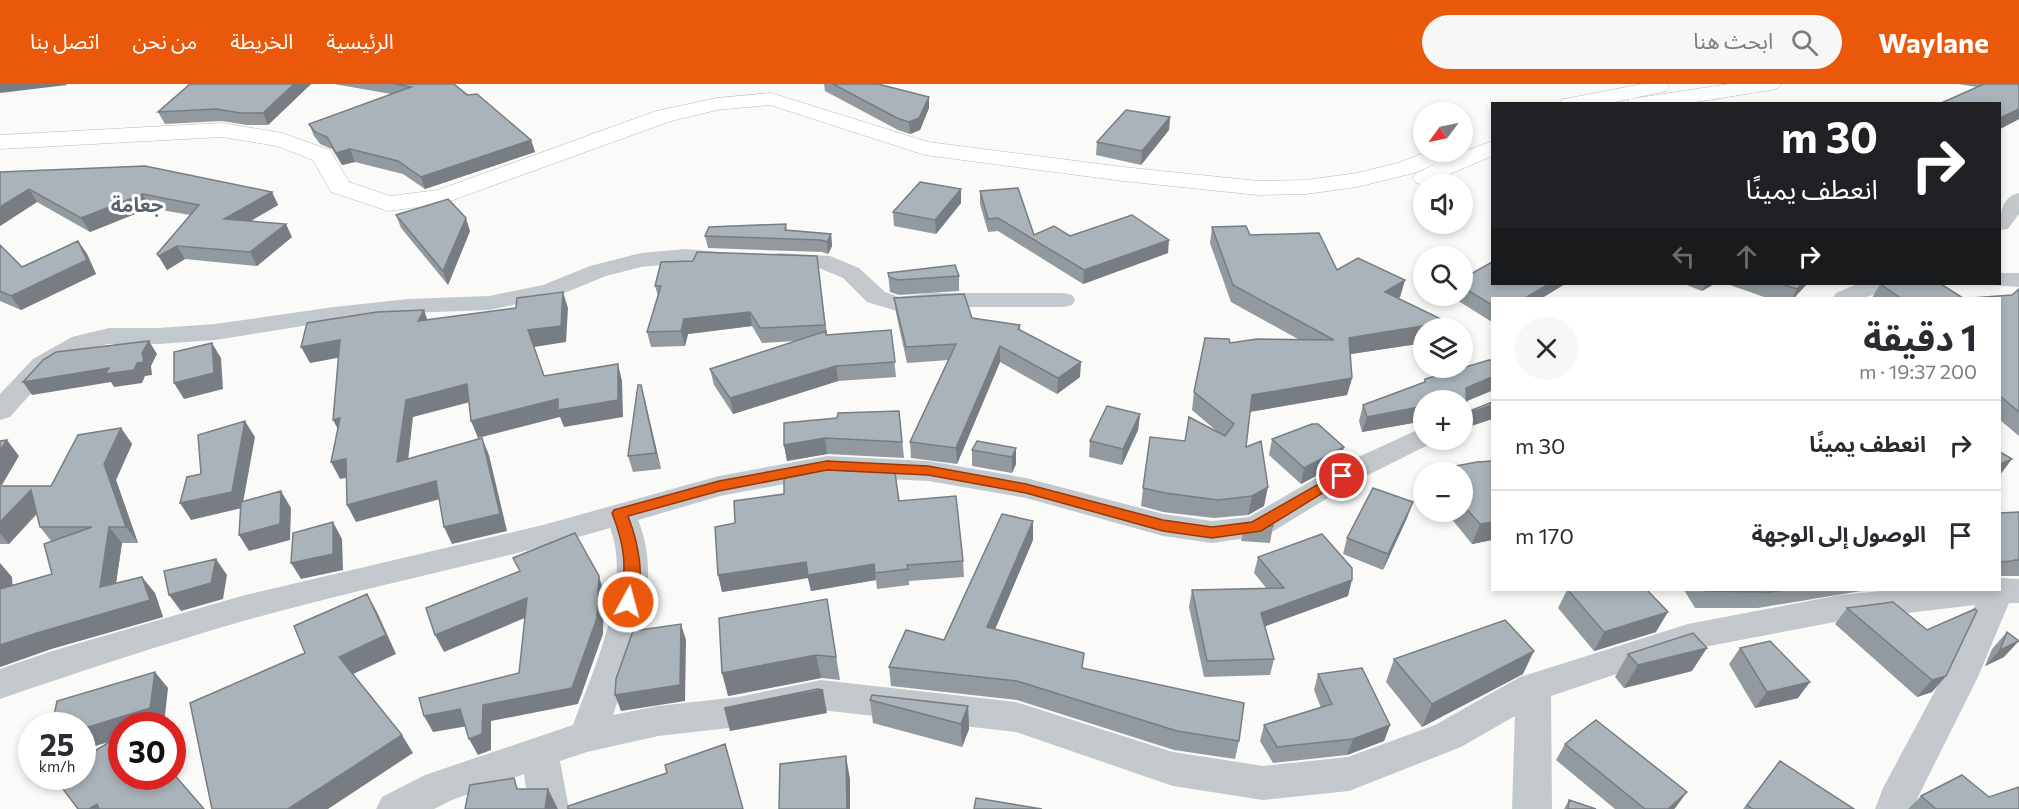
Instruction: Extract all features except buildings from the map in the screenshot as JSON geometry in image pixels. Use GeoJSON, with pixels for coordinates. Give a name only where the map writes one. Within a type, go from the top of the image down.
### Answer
{"type":"FeatureCollection","features":[{"type":"Feature","properties":{"kind":"main road"},"geometry":{"type":"LineString","coordinates":[[1584,102],[1679,88],[1771,84]]}},
{"type":"Feature","properties":{"kind":"main road"},"geometry":{"type":"LineString","coordinates":[[1642,102],[1679,88]]}},
{"type":"Feature","properties":{"kind":"main road"},"geometry":{"type":"LineString","coordinates":[[0,142],[222,130],[282,140],[322,155],[340,187],[388,204],[442,197],[664,116],[717,104],[771,99],[925,148],[1123,174],[1258,188],[1306,197],[1361,195],[1429,176],[1491,148]]}},
{"type":"Feature","properties":{"kind":"main road"},"geometry":{"type":"LineString","coordinates":[[1473,138],[1491,129]]}},
{"type":"Feature","properties":{"kind":"main road"},"geometry":{"type":"LineString","coordinates":[[1258,188],[1306,187],[1357,180],[1421,162]]}},
{"type":"Feature","properties":{"kind":"street"},"geometry":{"type":"LineString","coordinates":[[2001,223],[2019,199]]}},
{"type":"Feature","properties":{"kind":"street"},"geometry":{"type":"LineString","coordinates":[[0,411],[42,365],[81,342],[108,336],[159,336],[215,332],[408,306],[489,303],[549,291],[598,272],[641,260],[685,256],[822,261],[851,273],[876,297],[897,304],[932,300],[1063,300]]}},
{"type":"Feature","properties":{"kind":"street"},"geometry":{"type":"LineString","coordinates":[[2001,280],[2019,280]]}},
{"type":"Feature","properties":{"kind":"street"},"geometry":{"type":"LineString","coordinates":[[1847,297],[1873,285]]}},
{"type":"Feature","properties":{"kind":"street"},"geometry":{"type":"LineString","coordinates":[[0,684],[52,665],[245,608],[543,536],[719,486],[827,466],[928,471],[1026,489],[1163,525],[1212,532],[1256,527],[1342,476],[1413,441]]}},
{"type":"Feature","properties":{"kind":"street"},"geometry":{"type":"LineString","coordinates":[[587,736],[619,642],[632,581],[630,540],[620,513]]}},
{"type":"Feature","properties":{"kind":"street"},"geometry":{"type":"LineString","coordinates":[[2001,590],[2019,591]]}},
{"type":"Feature","properties":{"kind":"street"},"geometry":{"type":"LineString","coordinates":[[396,809],[439,787],[587,736],[658,721],[738,712],[821,695],[1016,717],[1173,769],[1263,783],[1349,774],[1448,736],[1533,687],[1688,637],[1840,608],[1989,591]]}},
{"type":"Feature","properties":{"kind":"street"},"geometry":{"type":"LineString","coordinates":[[1895,809],[1897,800],[1959,679],[1998,591]]}},
{"type":"Feature","properties":{"kind":"street"},"geometry":{"type":"LineString","coordinates":[[1532,809],[1533,687]]}},
{"type":"Feature","properties":{"kind":"street"},"geometry":{"type":"LineString","coordinates":[[540,752],[549,809]]}},
{"type":"Feature","properties":{"kind":"district","name":"جعامة"},"geometry":{"type":"Point","coordinates":[137,204]}},
{"type":"Feature","properties":{"kind":"route"},"geometry":{"type":"LineString","coordinates":[[628,602],[632,581],[630,540],[620,513],[719,486],[827,466],[928,471],[1026,489],[1163,525],[1212,532],[1256,527],[1342,476]]}}]}
